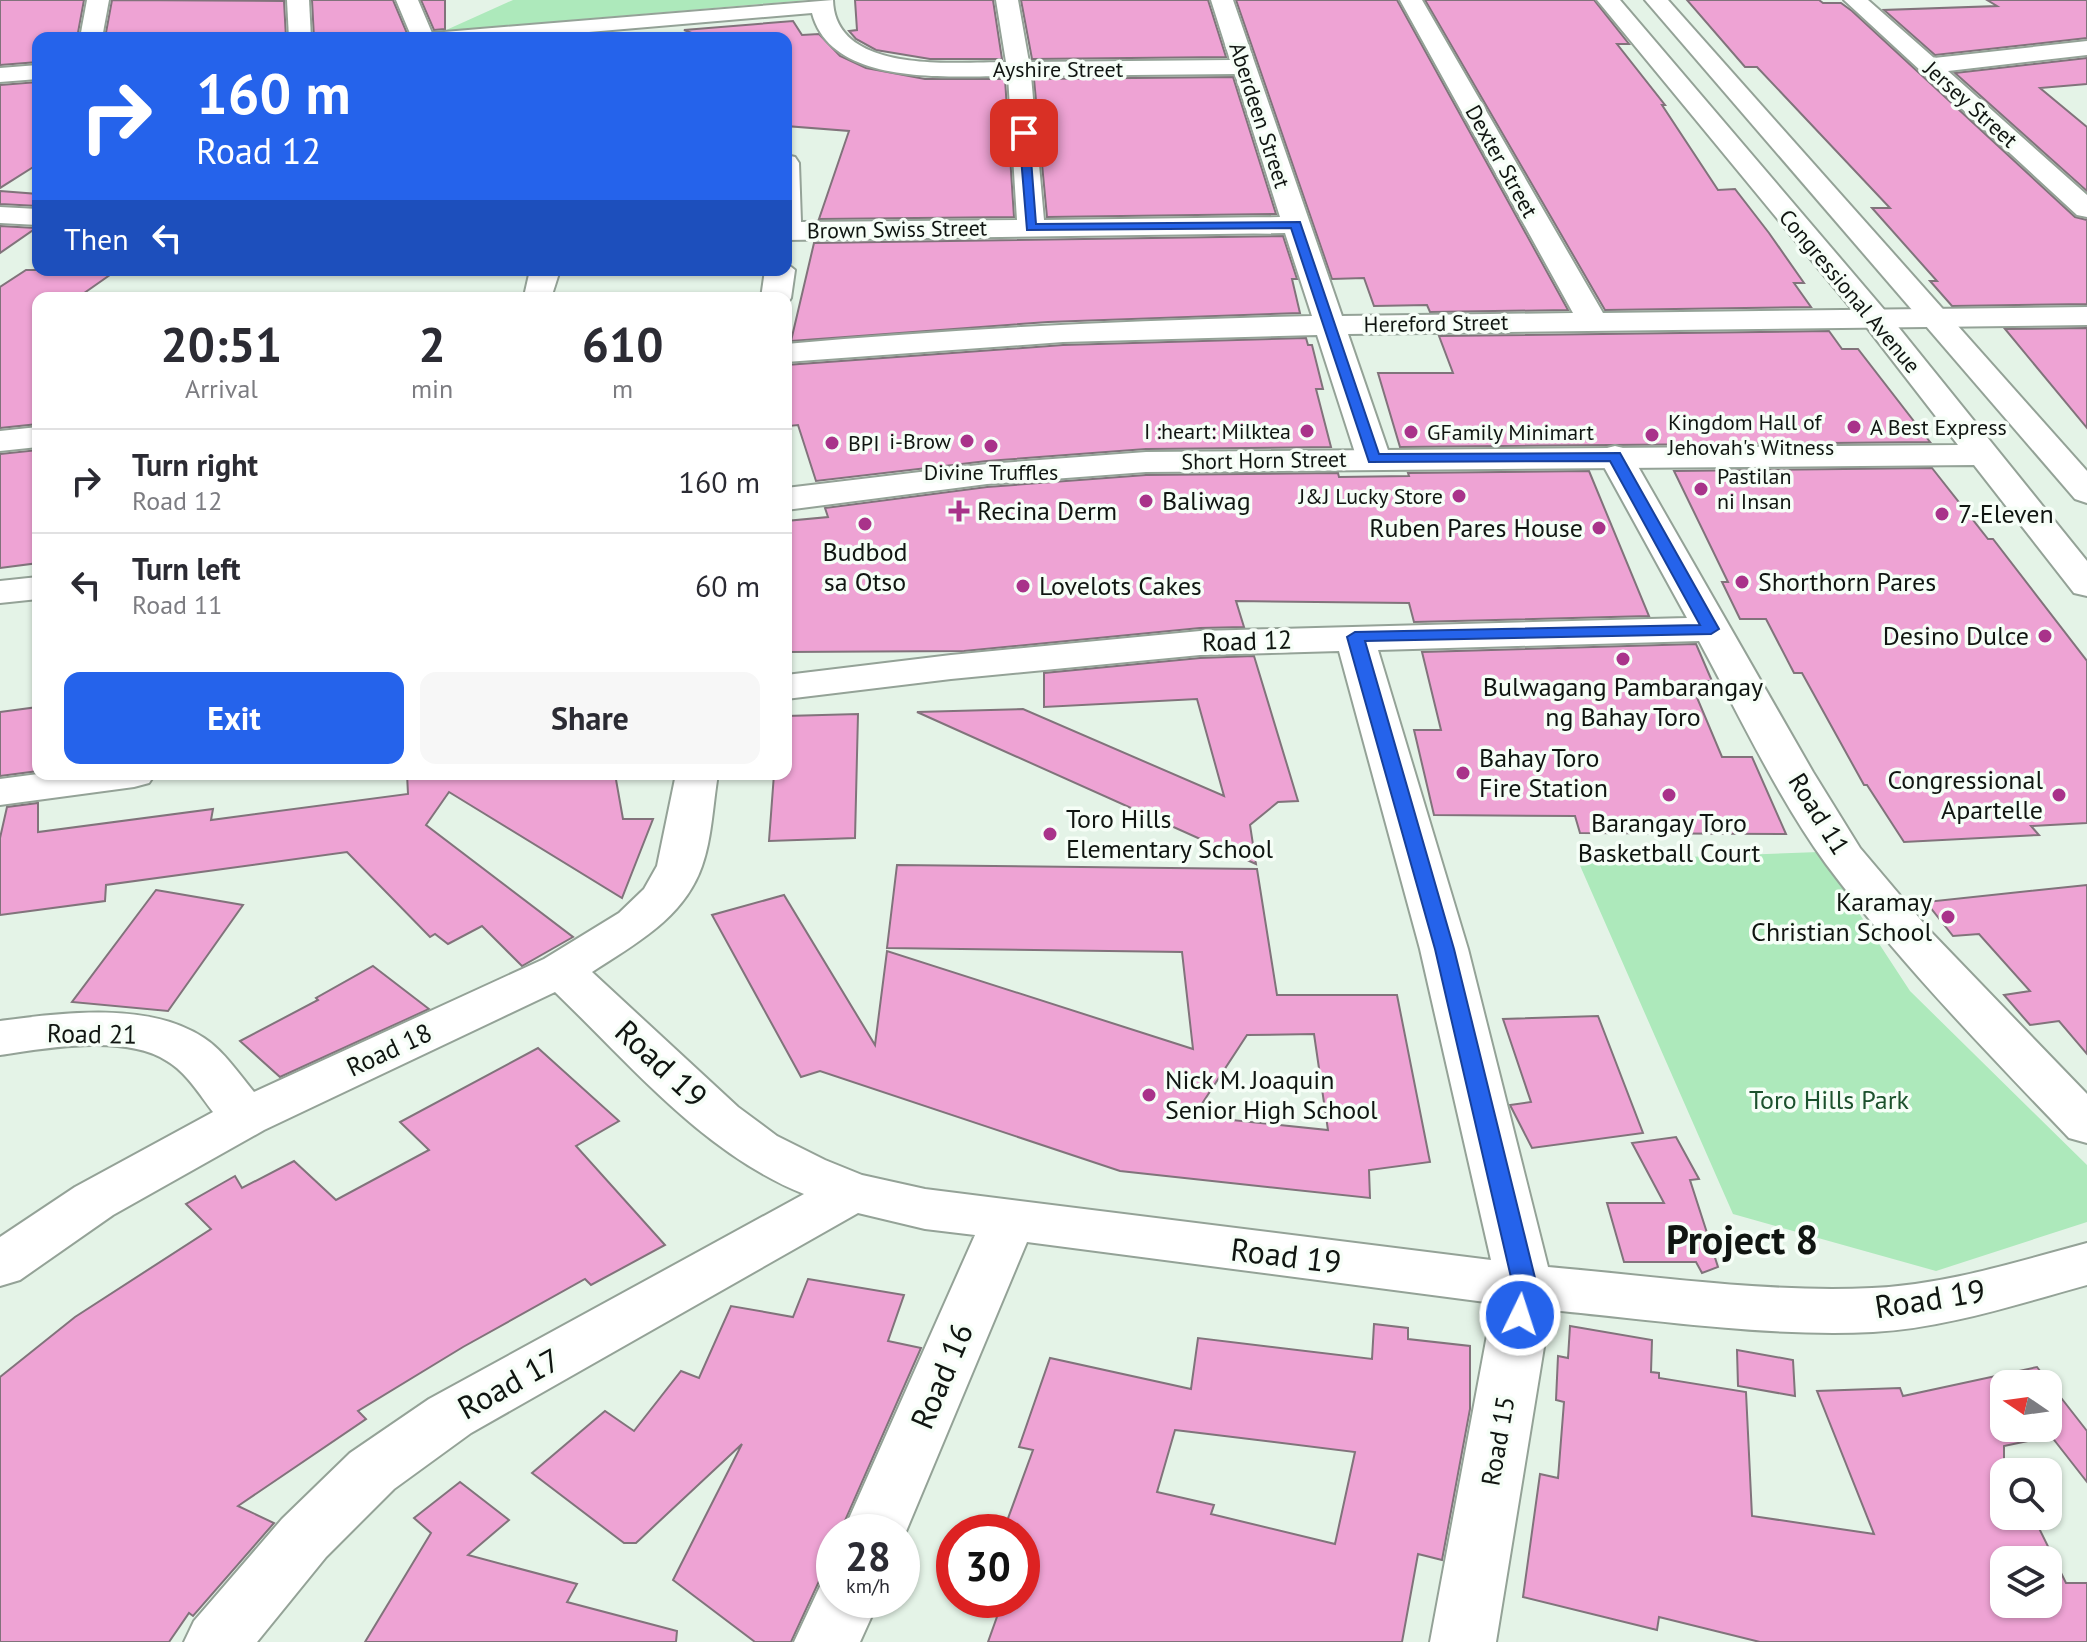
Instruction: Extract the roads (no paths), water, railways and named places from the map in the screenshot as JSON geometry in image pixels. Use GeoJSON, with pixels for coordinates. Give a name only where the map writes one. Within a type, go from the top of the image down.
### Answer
{"type":"FeatureCollection","features":[{"type":"Feature","properties":{"kind":"street"},"geometry":{"type":"LineString","coordinates":[[92,32],[98,0]]}},
{"type":"Feature","properties":{"kind":"street"},"geometry":{"type":"LineString","coordinates":[[298,0],[300,32]]}},
{"type":"Feature","properties":{"kind":"street"},"geometry":{"type":"LineString","coordinates":[[407,0],[420,32]]}},
{"type":"Feature","properties":{"kind":"street"},"geometry":{"type":"LineString","coordinates":[[1007,0],[1019,70],[1031,228]]}},
{"type":"Feature","properties":{"kind":"street","name":"Aberdeen Street"},"geometry":{"type":"LineString","coordinates":[[1222,0],[1374,459]]}},
{"type":"Feature","properties":{"kind":"street","name":"Dexter Street"},"geometry":{"type":"LineString","coordinates":[[1411,0],[1593,322]]}},
{"type":"Feature","properties":{"kind":"street","name":"Congressional Avenue"},"geometry":{"type":"LineString","coordinates":[[1608,0],[1876,319],[2087,585]]}},
{"type":"Feature","properties":{"kind":"street","name":"Congressional Avenue"},"geometry":{"type":"LineString","coordinates":[[1656,0],[2087,492]]}},
{"type":"Feature","properties":{"kind":"street","name":"Jersey Street"},"geometry":{"type":"LineString","coordinates":[[1855,0],[2087,209]]}},
{"type":"Feature","properties":{"kind":"street"},"geometry":{"type":"LineString","coordinates":[[518,32],[821,3]]}},
{"type":"Feature","properties":{"kind":"street","name":"Ayshire Street"},"geometry":{"type":"LineString","coordinates":[[821,3],[826,27],[837,38],[873,59],[929,69],[1244,67]]}},
{"type":"Feature","properties":{"kind":"street"},"geometry":{"type":"LineString","coordinates":[[1928,66],[2087,48]]}},
{"type":"Feature","properties":{"kind":"street"},"geometry":{"type":"LineString","coordinates":[[0,75],[32,72]]}},
{"type":"Feature","properties":{"kind":"street"},"geometry":{"type":"LineString","coordinates":[[0,215],[32,217]]}},
{"type":"Feature","properties":{"kind":"street","name":"Brown Swiss Street"},"geometry":{"type":"LineString","coordinates":[[792,231],[1296,225]]}},
{"type":"Feature","properties":{"kind":"street","name":"Hereford Street"},"geometry":{"type":"LineString","coordinates":[[792,352],[981,336],[1329,324],[2087,316]]}},
{"type":"Feature","properties":{"kind":"street"},"geometry":{"type":"LineString","coordinates":[[0,441],[32,438]]}},
{"type":"Feature","properties":{"kind":"street","name":"Short Horn Street"},"geometry":{"type":"LineString","coordinates":[[792,498],[987,474],[1146,462],[1983,455]]}},
{"type":"Feature","properties":{"kind":"street","name":"Road 11"},"geometry":{"type":"LineString","coordinates":[[1615,456],[1842,854],[1960,994],[2087,1125]]}},
{"type":"Feature","properties":{"kind":"street"},"geometry":{"type":"LineString","coordinates":[[0,592],[32,589]]}},
{"type":"Feature","properties":{"kind":"street","name":"Road 12"},"geometry":{"type":"LineString","coordinates":[[792,686],[1174,645],[1355,637],[1711,629]]}},
{"type":"Feature","properties":{"kind":"street","name":"Road 15"},"geometry":{"type":"LineString","coordinates":[[1355,637],[1444,949],[1525,1286],[1463,1642]]}},
{"type":"Feature","properties":{"kind":"street"},"geometry":{"type":"LineString","coordinates":[[0,792],[89,780]]}},
{"type":"Feature","properties":{"kind":"street","name":"Road 18"},"geometry":{"type":"LineString","coordinates":[[0,1265],[94,1201],[246,1117],[561,970],[636,923],[663,897],[680,866],[696,780]]}},
{"type":"Feature","properties":{"kind":"street","name":"Road 19"},"geometry":{"type":"LineString","coordinates":[[561,970],[720,1120],[758,1149],[806,1174],[852,1192],[925,1209],[1525,1286],[1779,1309],[1873,1310],[1954,1300],[2087,1264]]}},
{"type":"Feature","properties":{"kind":"street","name":"Road 21"},"geometry":{"type":"LineString","coordinates":[[0,1038],[87,1030],[144,1033],[185,1048],[246,1117]]}},
{"type":"Feature","properties":{"kind":"street","name":"Road 17"},"geometry":{"type":"LineString","coordinates":[[217,1642],[304,1538],[372,1471],[450,1416],[852,1192]]}},
{"type":"Feature","properties":{"kind":"street","name":"Road 16"},"geometry":{"type":"LineString","coordinates":[[883,1514],[1009,1220]]}},
{"type":"Feature","properties":{"kind":"street"},"geometry":{"type":"LineString","coordinates":[[827,1642],[838,1618]]}},
{"type":"Feature","properties":{"kind":"place","name":"A Best Express"},"geometry":{"type":"Point","coordinates":[1854,427]}},
{"type":"Feature","properties":{"kind":"place","name":"I :heart: Milktea"},"geometry":{"type":"Point","coordinates":[1307,431]}},
{"type":"Feature","properties":{"kind":"place","name":"GFamily Minimart"},"geometry":{"type":"Point","coordinates":[1411,432]}},
{"type":"Feature","properties":{"kind":"place","name":"Kingdom Hall of Jehovah's Witness"},"geometry":{"type":"Point","coordinates":[1652,435]}},
{"type":"Feature","properties":{"kind":"place","name":"i-Brow"},"geometry":{"type":"Point","coordinates":[967,441]}},
{"type":"Feature","properties":{"kind":"place","name":"BPI"},"geometry":{"type":"Point","coordinates":[832,443]}},
{"type":"Feature","properties":{"kind":"place","name":"Divine Truffles"},"geometry":{"type":"Point","coordinates":[991,446]}},
{"type":"Feature","properties":{"kind":"place","name":"Pastilan ni Insan"},"geometry":{"type":"Point","coordinates":[1701,489]}},
{"type":"Feature","properties":{"kind":"place","name":"J&J Lucky Store"},"geometry":{"type":"Point","coordinates":[1459,496]}},
{"type":"Feature","properties":{"kind":"place","name":"Baliwag"},"geometry":{"type":"Point","coordinates":[1146,501]}},
{"type":"Feature","properties":{"kind":"place","name":"Recina Derm"},"geometry":{"type":"Point","coordinates":[959,511]}},
{"type":"Feature","properties":{"kind":"place","name":"7-Eleven"},"geometry":{"type":"Point","coordinates":[1942,514]}},
{"type":"Feature","properties":{"kind":"place","name":"Budbod sa Otso"},"geometry":{"type":"Point","coordinates":[865,524]}},
{"type":"Feature","properties":{"kind":"place","name":"Ruben Pares House"},"geometry":{"type":"Point","coordinates":[1599,528]}},
{"type":"Feature","properties":{"kind":"place","name":"Shorthorn Pares"},"geometry":{"type":"Point","coordinates":[1742,582]}},
{"type":"Feature","properties":{"kind":"place","name":"Lovelots Cakes"},"geometry":{"type":"Point","coordinates":[1023,586]}},
{"type":"Feature","properties":{"kind":"place","name":"Desino Dulce"},"geometry":{"type":"Point","coordinates":[2045,636]}},
{"type":"Feature","properties":{"kind":"place","name":"Bulwagang Pambarangay ng Bahay Toro"},"geometry":{"type":"Point","coordinates":[1623,659]}},
{"type":"Feature","properties":{"kind":"place","name":"Bahay Toro Fire Station"},"geometry":{"type":"Point","coordinates":[1463,773]}},
{"type":"Feature","properties":{"kind":"place","name":"Barangay Toro Basketball Court"},"geometry":{"type":"Point","coordinates":[1669,795]}},
{"type":"Feature","properties":{"kind":"place","name":"Congressional Apartelle"},"geometry":{"type":"Point","coordinates":[2059,795]}},
{"type":"Feature","properties":{"kind":"place","name":"Toro Hills Elementary School"},"geometry":{"type":"Point","coordinates":[1050,834]}},
{"type":"Feature","properties":{"kind":"place","name":"Karamay Christian School"},"geometry":{"type":"Point","coordinates":[1948,917]}},
{"type":"Feature","properties":{"kind":"place","name":"Nick M. Joaquin Senior High School"},"geometry":{"type":"Point","coordinates":[1149,1095]}},
{"type":"Feature","properties":{"kind":"district","name":"Project 8"},"geometry":{"type":"Point","coordinates":[1742,1240]}},
{"type":"Feature","properties":{"kind":"park label","name":"Toro Hills Park"},"geometry":{"type":"Point","coordinates":[1829,1100]}}]}
